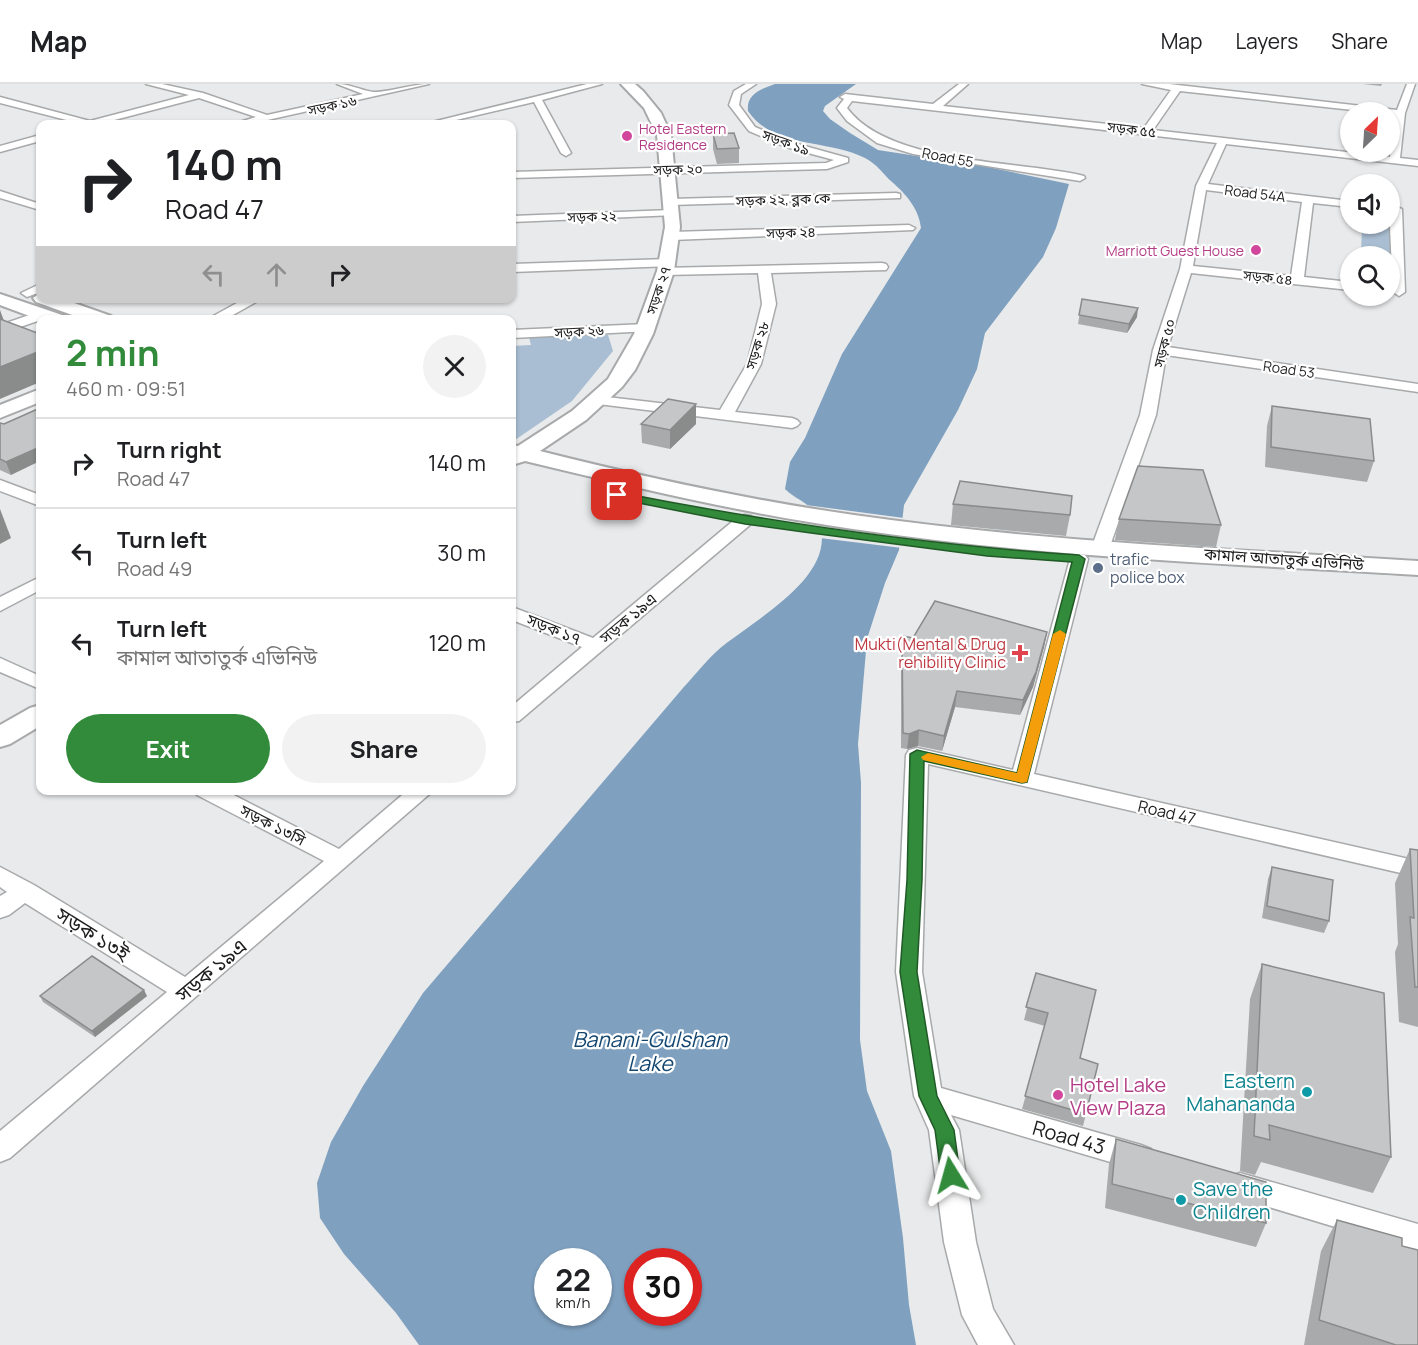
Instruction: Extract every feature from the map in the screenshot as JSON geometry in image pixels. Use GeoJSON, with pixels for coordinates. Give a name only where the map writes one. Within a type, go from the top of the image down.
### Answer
{"type":"FeatureCollection","features":[{"type":"Feature","properties":{"kind":"main road","name":"সড়ক ২৭"},"geometry":{"type":"LineString","coordinates":[[516,457],[555,433],[598,400],[616,381],[646,328],[667,267],[672,236],[664,136],[648,105],[636,90],[627,84]]}},
{"type":"Feature","properties":{"kind":"main road"},"geometry":{"type":"LineString","coordinates":[[0,284],[36,299]]}},
{"type":"Feature","properties":{"kind":"main road"},"geometry":{"type":"LineString","coordinates":[[0,299],[36,302]]}},
{"type":"Feature","properties":{"kind":"main road"},"geometry":{"type":"LineString","coordinates":[[46,303],[88,315]]}},
{"type":"Feature","properties":{"kind":"main road"},"geometry":{"type":"LineString","coordinates":[[0,412],[36,399]]}},
{"type":"Feature","properties":{"kind":"main road","name":"কামাল আতাতুর্ক এভিনিউ"},"geometry":{"type":"LineString","coordinates":[[516,459],[595,491],[923,537],[987,553],[1088,550],[1418,568]]}},
{"type":"Feature","properties":{"kind":"main road","name":"কামাল আতাতুর্ক এভিনিউ"},"geometry":{"type":"LineString","coordinates":[[749,513],[811,530],[923,537]]}},
{"type":"Feature","properties":{"kind":"main road","name":"কামাল আতাতুর্ক এভিনিউ"},"geometry":{"type":"LineString","coordinates":[[1088,550],[1418,581]]}},
{"type":"Feature","properties":{"kind":"main road"},"geometry":{"type":"LineString","coordinates":[[0,738],[36,716]]}},
{"type":"Feature","properties":{"kind":"street"},"geometry":{"type":"LineString","coordinates":[[150,84],[200,95],[272,120]]}},
{"type":"Feature","properties":{"kind":"street"},"geometry":{"type":"LineString","coordinates":[[341,84],[375,95]]}},
{"type":"Feature","properties":{"kind":"street","name":"সড়ক ১৬"},"geometry":{"type":"LineString","coordinates":[[258,120],[425,84]]}},
{"type":"Feature","properties":{"kind":"street"},"geometry":{"type":"LineString","coordinates":[[449,120],[598,84]]}},
{"type":"Feature","properties":{"kind":"street","name":"সড়ক ১৯"},"geometry":{"type":"LineString","coordinates":[[752,84],[737,93],[734,105],[752,129],[790,146],[844,160]]}},
{"type":"Feature","properties":{"kind":"street"},"geometry":{"type":"LineString","coordinates":[[936,107],[964,84]]}},
{"type":"Feature","properties":{"kind":"street"},"geometry":{"type":"LineString","coordinates":[[1146,84],[1340,106]]}},
{"type":"Feature","properties":{"kind":"street"},"geometry":{"type":"LineString","coordinates":[[1400,113],[1413,85]]}},
{"type":"Feature","properties":{"kind":"street"},"geometry":{"type":"LineString","coordinates":[[1147,131],[1177,88]]}},
{"type":"Feature","properties":{"kind":"street"},"geometry":{"type":"LineString","coordinates":[[105,120],[200,95]]}},
{"type":"Feature","properties":{"kind":"street","name":"সড়ক ৫৫"},"geometry":{"type":"LineString","coordinates":[[850,95],[1340,154]]}},
{"type":"Feature","properties":{"kind":"street","name":"Road 55"},"geometry":{"type":"LineString","coordinates":[[850,95],[842,108],[850,119],[881,141],[917,152],[1080,178]]}},
{"type":"Feature","properties":{"kind":"street"},"geometry":{"type":"LineString","coordinates":[[536,99],[566,153]]}},
{"type":"Feature","properties":{"kind":"street"},"geometry":{"type":"LineString","coordinates":[[0,100],[75,120]]}},
{"type":"Feature","properties":{"kind":"street"},"geometry":{"type":"LineString","coordinates":[[4,148],[36,139]]}},
{"type":"Feature","properties":{"kind":"street","name":"সড়ক ৫০"},"geometry":{"type":"LineString","coordinates":[[1022,779],[1088,550],[1148,415],[1160,350],[1186,268],[1201,186],[1223,140]]}},
{"type":"Feature","properties":{"kind":"street"},"geometry":{"type":"LineString","coordinates":[[4,148],[36,150]]}},
{"type":"Feature","properties":{"kind":"street","name":"সড়ক ২০"},"geometry":{"type":"LineString","coordinates":[[516,175],[827,166],[844,160]]}},
{"type":"Feature","properties":{"kind":"street","name":"সড়ক ৫৫"},"geometry":{"type":"LineString","coordinates":[[1400,161],[1418,163]]}},
{"type":"Feature","properties":{"kind":"street","name":"Road 54A"},"geometry":{"type":"LineString","coordinates":[[1201,186],[1340,203]]}},
{"type":"Feature","properties":{"kind":"street"},"geometry":{"type":"LineString","coordinates":[[0,194],[36,206]]}},
{"type":"Feature","properties":{"kind":"street","name":"সড়ক ২২, ব্লক কে"},"geometry":{"type":"LineString","coordinates":[[671,208],[896,196]]}},
{"type":"Feature","properties":{"kind":"street"},"geometry":{"type":"LineString","coordinates":[[0,209],[36,199]]}},
{"type":"Feature","properties":{"kind":"street","name":"Road 54A"},"geometry":{"type":"LineString","coordinates":[[1297,280],[1308,199]]}},
{"type":"Feature","properties":{"kind":"street","name":"সড়ক ২২"},"geometry":{"type":"LineString","coordinates":[[516,219],[671,208]]}},
{"type":"Feature","properties":{"kind":"street","name":"সড়ক ২৪"},"geometry":{"type":"LineString","coordinates":[[672,236],[909,228]]}},
{"type":"Feature","properties":{"kind":"street"},"geometry":{"type":"LineString","coordinates":[[516,268],[667,267],[764,270],[882,267]]}},
{"type":"Feature","properties":{"kind":"street","name":"সড়ক ৫৪"},"geometry":{"type":"LineString","coordinates":[[1186,268],[1340,285]]}},
{"type":"Feature","properties":{"kind":"street","name":"সড়ক ২৮"},"geometry":{"type":"LineString","coordinates":[[725,415],[754,364],[769,304],[764,270]]}},
{"type":"Feature","properties":{"kind":"street"},"geometry":{"type":"LineString","coordinates":[[0,330],[40,303]]}},
{"type":"Feature","properties":{"kind":"street"},"geometry":{"type":"LineString","coordinates":[[222,315],[247,303]]}},
{"type":"Feature","properties":{"kind":"street","name":"সড়ক ২৬"},"geometry":{"type":"LineString","coordinates":[[516,334],[646,328]]}},
{"type":"Feature","properties":{"kind":"street","name":"Road 53"},"geometry":{"type":"LineString","coordinates":[[1160,350],[1418,388]]}},
{"type":"Feature","properties":{"kind":"street"},"geometry":{"type":"LineString","coordinates":[[598,400],[792,423]]}},
{"type":"Feature","properties":{"kind":"street"},"geometry":{"type":"LineString","coordinates":[[4,490],[36,500]]}},
{"type":"Feature","properties":{"kind":"street","name":"সড়ক ১৯এ"},"geometry":{"type":"LineString","coordinates":[[516,713],[749,513]]}},
{"type":"Feature","properties":{"kind":"street"},"geometry":{"type":"LineString","coordinates":[[0,605],[36,585]]}},
{"type":"Feature","properties":{"kind":"street","name":"সড়ক ১৭"},"geometry":{"type":"LineString","coordinates":[[516,615],[596,646]]}},
{"type":"Feature","properties":{"kind":"street"},"geometry":{"type":"LineString","coordinates":[[0,663],[36,681]]}},
{"type":"Feature","properties":{"kind":"street","name":"Road 47"},"geometry":{"type":"LineString","coordinates":[[928,1096],[909,972],[917,754],[1418,869]]}},
{"type":"Feature","properties":{"kind":"street","name":"সড়ক ১৩সি"},"geometry":{"type":"LineString","coordinates":[[215,795],[340,860]]}},
{"type":"Feature","properties":{"kind":"street","name":"সড়ক ১৯এ"},"geometry":{"type":"LineString","coordinates":[[0,1149],[417,795]]}},
{"type":"Feature","properties":{"kind":"street","name":"সড়ক ১৩ই"},"geometry":{"type":"LineString","coordinates":[[0,876],[186,991]]}},
{"type":"Feature","properties":{"kind":"street"},"geometry":{"type":"LineString","coordinates":[[0,909],[25,891]]}},
{"type":"Feature","properties":{"kind":"street"},"geometry":{"type":"LineString","coordinates":[[928,1096],[944,1130],[960,1242],[978,1315],[997,1345]]}},
{"type":"Feature","properties":{"kind":"street","name":"Road 43"},"geometry":{"type":"LineString","coordinates":[[928,1096],[1167,1165]]}},
{"type":"Feature","properties":{"kind":"street"},"geometry":{"type":"LineString","coordinates":[[1213,1179],[1418,1238]]}},
{"type":"Feature","properties":{"kind":"shaded area"},"geometry":{"type":"Polygon","coordinates":[[[1362,234],[1397,234],[1397,246],[1361,246],[1362,234]]]}},
{"type":"Feature","properties":{"kind":"shaded area"},"geometry":{"type":"Polygon","coordinates":[[[608,335],[613,351],[572,401],[516,439],[516,346],[531,345],[529,337],[608,335]]]}},
{"type":"Feature","properties":{"kind":"water","name":"Banani-Gulshan Lake"},"geometry":{"type":"Polygon","coordinates":[[[775,84],[856,84],[825,106],[823,111],[830,119],[878,150],[988,167],[1069,184],[1056,228],[1043,257],[985,333],[977,369],[958,410],[904,505],[899,550],[885,583],[867,639],[858,744],[861,783],[860,1040],[867,1091],[891,1151],[903,1238],[909,1305],[916,1345],[419,1345],[396,1313],[344,1254],[320,1218],[317,1183],[331,1142],[363,1086],[423,993],[704,664],[717,651],[788,596],[804,580],[816,562],[822,543],[819,523],[808,506],[785,489],[790,462],[805,438],[842,354],[921,228],[918,214],[907,197],[869,160],[850,152],[786,138],[759,123],[748,111],[748,105],[752,96],[775,84]]]}},
{"type":"Feature","properties":{"kind":"pier"},"geometry":{"type":"Polygon","coordinates":[[[806,505],[904,518],[902,548],[820,538],[806,505]]]}},
{"type":"Feature","properties":{"kind":"building"},"geometry":{"type":"Polygon","coordinates":[[[734,133],[739,148],[717,149],[713,134],[734,133]]]}},
{"type":"Feature","properties":{"kind":"building"},"geometry":{"type":"Polygon","coordinates":[[[1082,299],[1138,308],[1129,324],[1079,315],[1082,299]]]}},
{"type":"Feature","properties":{"kind":"building"},"geometry":{"type":"Polygon","coordinates":[[[0,319],[36,332],[36,353],[0,367],[0,319]]]}},
{"type":"Feature","properties":{"kind":"building"},"geometry":{"type":"Polygon","coordinates":[[[668,399],[696,404],[670,430],[641,424],[668,399]]]}},
{"type":"Feature","properties":{"kind":"building"},"geometry":{"type":"Polygon","coordinates":[[[1272,406],[1370,419],[1374,461],[1271,447],[1272,406]]]}},
{"type":"Feature","properties":{"kind":"building"},"geometry":{"type":"Polygon","coordinates":[[[36,410],[36,449],[6,462],[0,459],[0,423],[4,424],[36,410]]]}},
{"type":"Feature","properties":{"kind":"building"},"geometry":{"type":"Polygon","coordinates":[[[1138,466],[1203,470],[1221,525],[1119,519],[1138,466]]]}},
{"type":"Feature","properties":{"kind":"building"},"geometry":{"type":"Polygon","coordinates":[[[960,481],[1072,496],[1070,515],[953,504],[960,481]]]}},
{"type":"Feature","properties":{"kind":"building"},"geometry":{"type":"Polygon","coordinates":[[[935,601],[1047,632],[1036,672],[1023,700],[957,691],[944,736],[919,730],[909,734],[903,733],[902,636],[913,638],[935,601]]]}},
{"type":"Feature","properties":{"kind":"building"},"geometry":{"type":"Polygon","coordinates":[[[1410,849],[1418,850],[1418,987],[1415,987],[1410,917],[1414,918],[1410,849]]]}},
{"type":"Feature","properties":{"kind":"building"},"geometry":{"type":"Polygon","coordinates":[[[1272,867],[1333,880],[1329,921],[1267,906],[1272,867]]]}},
{"type":"Feature","properties":{"kind":"building"},"geometry":{"type":"Polygon","coordinates":[[[92,956],[144,990],[92,1031],[40,996],[92,956]]]}},
{"type":"Feature","properties":{"kind":"building","name":"Eastern Mahananda"},"geometry":{"type":"Polygon","coordinates":[[[1262,964],[1384,993],[1391,1157],[1269,1125],[1270,1140],[1254,1136],[1262,964]]]}},
{"type":"Feature","properties":{"kind":"building"},"geometry":{"type":"Polygon","coordinates":[[[1036,973],[1096,990],[1080,1058],[1098,1064],[1086,1114],[1025,1096],[1048,1013],[1026,1007],[1036,973]]]}},
{"type":"Feature","properties":{"kind":"building"},"geometry":{"type":"Polygon","coordinates":[[[1116,1139],[1266,1182],[1266,1223],[1112,1184],[1116,1139]]]}},
{"type":"Feature","properties":{"kind":"building"},"geometry":{"type":"Polygon","coordinates":[[[1337,1220],[1402,1238],[1402,1246],[1418,1250],[1418,1345],[1396,1345],[1319,1320],[1337,1220]]]}},
{"type":"Feature","properties":{"kind":"slow traffic"},"geometry":{"type":"LineString","coordinates":[[928,757],[1022,779],[1060,634]]}},
{"type":"Feature","properties":{"kind":"place","name":"Hotel Eastern Residence"},"geometry":{"type":"Point","coordinates":[627,136]}},
{"type":"Feature","properties":{"kind":"place","name":"Marriott Guest House"},"geometry":{"type":"Point","coordinates":[1256,250]}},
{"type":"Feature","properties":{"kind":"place","name":"trafic police box"},"geometry":{"type":"Point","coordinates":[1098,568]}},
{"type":"Feature","properties":{"kind":"place","name":"Mukti(Mental & Drug rehibility Clinic"},"geometry":{"type":"Point","coordinates":[1020,653]}},
{"type":"Feature","properties":{"kind":"place","name":"Eastern Mahananda"},"geometry":{"type":"Point","coordinates":[1307,1092]}},
{"type":"Feature","properties":{"kind":"place","name":"Hotel Lake View Plaza"},"geometry":{"type":"Point","coordinates":[1058,1095]}},
{"type":"Feature","properties":{"kind":"place","name":"Save the Children"},"geometry":{"type":"Point","coordinates":[1181,1200]}},
{"type":"Feature","properties":{"kind":"route"},"geometry":{"type":"LineString","coordinates":[[617,495],[745,520],[811,530],[934,544],[987,553],[1079,559],[1022,779],[917,754],[909,972],[928,1096],[944,1130],[951,1175]]}}]}
